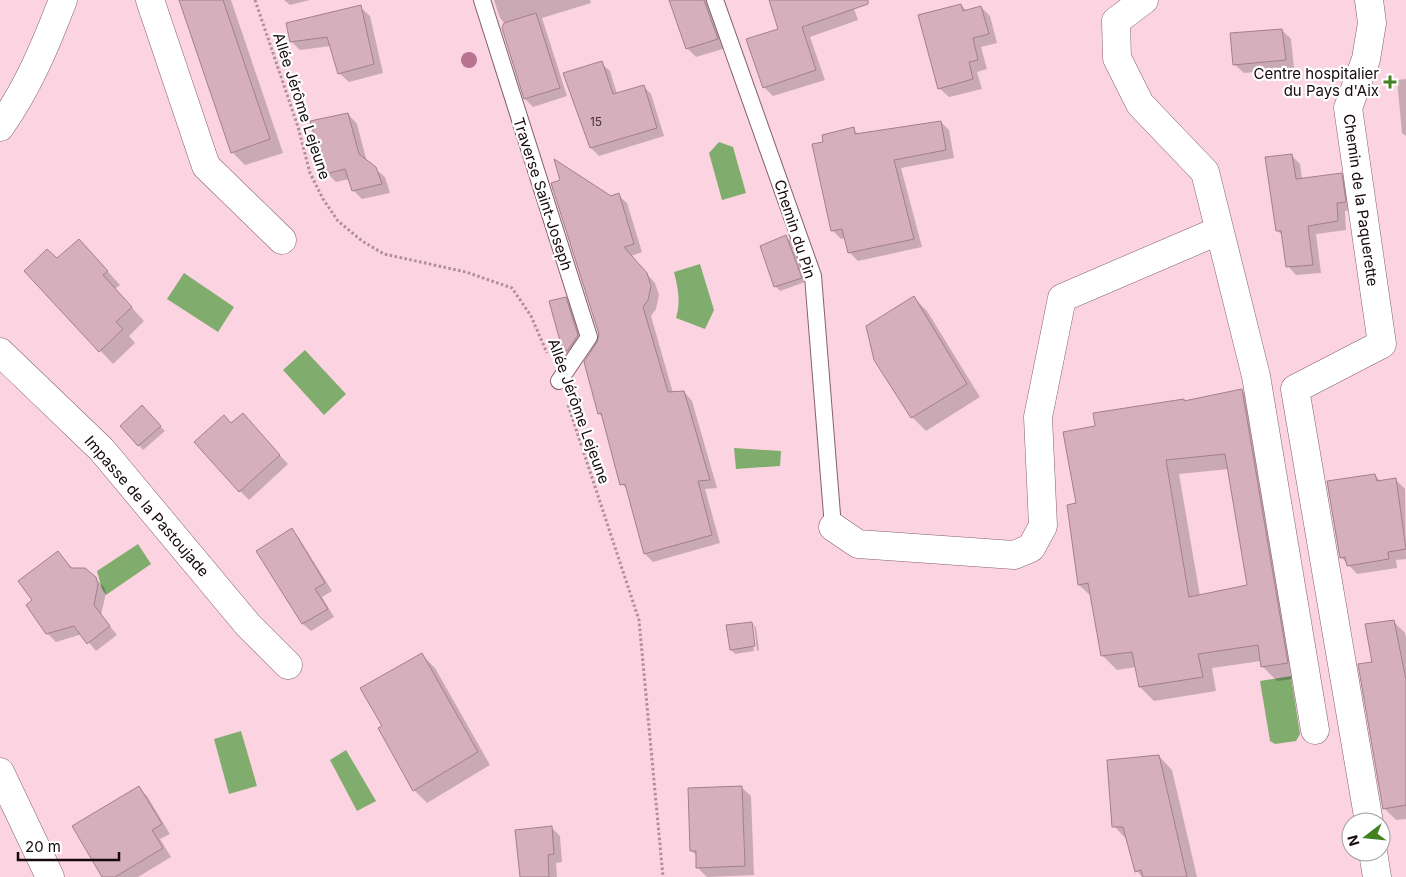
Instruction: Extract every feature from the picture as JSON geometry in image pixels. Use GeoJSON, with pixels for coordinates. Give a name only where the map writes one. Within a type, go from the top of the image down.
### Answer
{"type":"FeatureCollection","features":[{"type":"Feature","properties":{"kind":"street"},"geometry":{"type":"LineString","coordinates":[[0,127],[17,104],[41,54],[63,0]]}},
{"type":"Feature","properties":{"kind":"street"},"geometry":{"type":"LineString","coordinates":[[150,0],[206,166],[282,240]]}},
{"type":"Feature","properties":{"kind":"street"},"geometry":{"type":"LineString","coordinates":[[1144,0],[1116,21],[1117,58],[1140,104],[1205,172],[1218,231],[1256,376],[1315,730]]}},
{"type":"Feature","properties":{"kind":"street","name":"Chemin de la Paquerette"},"geometry":{"type":"LineString","coordinates":[[1367,812],[1295,389],[1382,344],[1348,108],[1366,59],[1372,23],[1369,0]]}},
{"type":"Feature","properties":{"kind":"street"},"geometry":{"type":"LineString","coordinates":[[833,527],[858,544],[1014,555],[1031,548],[1043,526],[1038,417],[1062,298],[1218,231]]}},
{"type":"Feature","properties":{"kind":"street","name":"Impasse de la Pastoujade"},"geometry":{"type":"LineString","coordinates":[[0,352],[102,450],[248,625],[288,665]]}},
{"type":"Feature","properties":{"kind":"street"},"geometry":{"type":"LineString","coordinates":[[0,772],[50,877]]}},
{"type":"Feature","properties":{"kind":"street"},"geometry":{"type":"LineString","coordinates":[[1375,862],[1377,877]]}},
{"type":"Feature","properties":{"kind":"lane","name":"Traverse Saint-Joseph"},"geometry":{"type":"LineString","coordinates":[[482,0],[589,338],[559,381]]}},
{"type":"Feature","properties":{"kind":"lane","name":"Chemin du Pin"},"geometry":{"type":"LineString","coordinates":[[715,0],[813,276],[833,527]]}},
{"type":"Feature","properties":{"kind":"path","name":"Allée Jérôme Lejeune"},"geometry":{"type":"LineString","coordinates":[[255,0],[298,127],[310,173],[323,199],[338,221],[362,241],[384,254],[466,272],[512,288],[530,316],[559,381],[639,620],[663,877]]}},
{"type":"Feature","properties":{"kind":"shaded area"},"geometry":{"type":"Polygon","coordinates":[[[719,142],[733,147],[746,193],[722,200],[709,153],[719,142]]]}},
{"type":"Feature","properties":{"kind":"shaded area"},"geometry":{"type":"Polygon","coordinates":[[[700,264],[714,310],[705,329],[676,318],[678,295],[674,272],[700,264]]]}},
{"type":"Feature","properties":{"kind":"shaded area"},"geometry":{"type":"Polygon","coordinates":[[[184,273],[234,307],[218,332],[167,299],[184,273]]]}},
{"type":"Feature","properties":{"kind":"shaded area"},"geometry":{"type":"Polygon","coordinates":[[[305,350],[346,394],[324,415],[283,370],[305,350]]]}},
{"type":"Feature","properties":{"kind":"shaded area"},"geometry":{"type":"Polygon","coordinates":[[[734,448],[781,451],[780,466],[736,469],[734,448]]]}},
{"type":"Feature","properties":{"kind":"shaded area"},"geometry":{"type":"Polygon","coordinates":[[[138,544],[151,564],[106,595],[102,589],[97,571],[138,544]]]}},
{"type":"Feature","properties":{"kind":"shaded area"},"geometry":{"type":"Polygon","coordinates":[[[1291,676],[1300,734],[1296,741],[1275,744],[1270,741],[1260,681],[1291,676]]]}},
{"type":"Feature","properties":{"kind":"shaded area"},"geometry":{"type":"Polygon","coordinates":[[[241,731],[257,786],[229,794],[214,739],[241,731]]]}},
{"type":"Feature","properties":{"kind":"shaded area"},"geometry":{"type":"Polygon","coordinates":[[[346,750],[376,801],[357,811],[330,760],[346,750]]]}},
{"type":"Feature","properties":{"kind":"building"},"geometry":{"type":"Polygon","coordinates":[[[179,0],[223,0],[270,139],[231,153],[179,0]]]}},
{"type":"Feature","properties":{"kind":"building"},"geometry":{"type":"Polygon","coordinates":[[[669,0],[704,0],[718,39],[686,49],[669,0]]]}},
{"type":"Feature","properties":{"kind":"building"},"geometry":{"type":"Polygon","coordinates":[[[769,0],[868,0],[868,4],[802,27],[816,70],[763,88],[746,39],[778,29],[769,0]]]}},
{"type":"Feature","properties":{"kind":"building"},"geometry":{"type":"Polygon","coordinates":[[[961,4],[963,11],[981,6],[989,34],[973,38],[978,60],[969,62],[973,79],[938,89],[918,15],[961,4]]]}},
{"type":"Feature","properties":{"kind":"building"},"geometry":{"type":"Polygon","coordinates":[[[361,5],[374,64],[338,74],[327,37],[290,42],[286,23],[361,5]]]}},
{"type":"Feature","properties":{"kind":"building"},"geometry":{"type":"Polygon","coordinates":[[[536,13],[560,88],[524,99],[502,28],[504,23],[536,13]]]}},
{"type":"Feature","properties":{"kind":"building"},"geometry":{"type":"Polygon","coordinates":[[[1282,29],[1286,60],[1233,65],[1230,33],[1282,29]]]}},
{"type":"Feature","properties":{"kind":"building"},"geometry":{"type":"Polygon","coordinates":[[[602,61],[613,94],[644,85],[657,128],[590,148],[563,73],[602,61]]]}},
{"type":"Feature","properties":{"kind":"building"},"geometry":{"type":"Polygon","coordinates":[[[348,113],[359,154],[376,167],[382,184],[352,191],[345,169],[326,174],[310,121],[348,113]]]}},
{"type":"Feature","properties":{"kind":"building"},"geometry":{"type":"Polygon","coordinates":[[[941,121],[946,150],[894,160],[914,239],[848,253],[842,229],[831,231],[812,144],[823,142],[822,135],[854,127],[855,134],[941,121]]]}},
{"type":"Feature","properties":{"kind":"building"},"geometry":{"type":"Polygon","coordinates":[[[1292,154],[1296,179],[1342,173],[1346,202],[1337,203],[1338,221],[1308,226],[1313,265],[1286,267],[1281,231],[1276,231],[1265,157],[1292,154]]]}},
{"type":"Feature","properties":{"kind":"building"},"geometry":{"type":"Polygon","coordinates":[[[554,159],[611,196],[619,193],[634,244],[624,247],[647,273],[651,286],[648,300],[643,307],[668,392],[684,391],[710,480],[698,481],[712,535],[644,554],[625,484],[620,485],[601,413],[598,414],[584,362],[597,342],[599,334],[551,183],[560,180],[554,159]]]}},
{"type":"Feature","properties":{"kind":"building"},"geometry":{"type":"Polygon","coordinates":[[[786,235],[802,278],[774,287],[760,246],[786,235]]]}},
{"type":"Feature","properties":{"kind":"building"},"geometry":{"type":"Polygon","coordinates":[[[79,239],[108,271],[103,275],[132,307],[116,322],[123,329],[99,352],[24,271],[47,249],[57,258],[79,239]]]}},
{"type":"Feature","properties":{"kind":"building"},"geometry":{"type":"Polygon","coordinates":[[[914,296],[967,384],[911,418],[874,360],[866,326],[914,296]]]}},
{"type":"Feature","properties":{"kind":"building"},"geometry":{"type":"Polygon","coordinates":[[[566,297],[578,335],[568,350],[563,352],[549,301],[566,297]]]}},
{"type":"Feature","properties":{"kind":"building"},"geometry":{"type":"Polygon","coordinates":[[[1242,389],[1288,663],[1261,667],[1258,645],[1198,654],[1203,677],[1139,687],[1132,652],[1101,656],[1088,583],[1078,585],[1067,505],[1076,503],[1063,432],[1095,426],[1093,413],[1184,399],[1184,401],[1242,389]],[[1225,454],[1166,460],[1189,597],[1247,585],[1225,454]]]}},
{"type":"Feature","properties":{"kind":"building"},"geometry":{"type":"Polygon","coordinates":[[[142,405],[161,426],[138,446],[120,426],[142,405]]]}},
{"type":"Feature","properties":{"kind":"building"},"geometry":{"type":"Polygon","coordinates":[[[243,413],[280,455],[239,492],[194,442],[224,415],[231,423],[243,413]]]}},
{"type":"Feature","properties":{"kind":"building"},"geometry":{"type":"Polygon","coordinates":[[[1375,474],[1377,481],[1396,478],[1406,549],[1388,552],[1389,559],[1347,566],[1345,557],[1340,558],[1327,481],[1375,474]]]}},
{"type":"Feature","properties":{"kind":"building"},"geometry":{"type":"Polygon","coordinates":[[[292,528],[325,583],[315,589],[328,609],[302,624],[256,551],[292,528]]]}},
{"type":"Feature","properties":{"kind":"building"},"geometry":{"type":"Polygon","coordinates":[[[58,551],[71,568],[85,568],[96,577],[98,584],[94,605],[110,626],[87,644],[74,626],[46,634],[26,605],[32,600],[18,581],[58,551]]]}},
{"type":"Feature","properties":{"kind":"building"},"geometry":{"type":"Polygon","coordinates":[[[1394,620],[1406,680],[1406,805],[1383,809],[1358,664],[1372,662],[1365,624],[1394,620]]]}},
{"type":"Feature","properties":{"kind":"building"},"geometry":{"type":"Polygon","coordinates":[[[752,622],[755,646],[730,650],[726,625],[752,622]]]}},
{"type":"Feature","properties":{"kind":"building"},"geometry":{"type":"Polygon","coordinates":[[[422,653],[478,752],[413,791],[378,728],[382,726],[360,688],[422,653]]]}},
{"type":"Feature","properties":{"kind":"building"},"geometry":{"type":"Polygon","coordinates":[[[1159,755],[1187,877],[1143,877],[1141,870],[1135,872],[1123,827],[1112,827],[1107,760],[1159,755]]]}},
{"type":"Feature","properties":{"kind":"building"},"geometry":{"type":"Polygon","coordinates":[[[139,786],[162,824],[152,830],[163,848],[115,877],[102,877],[72,826],[139,786]]]}},
{"type":"Feature","properties":{"kind":"building"},"geometry":{"type":"Polygon","coordinates":[[[742,786],[745,866],[696,868],[696,851],[690,851],[688,788],[742,786]]]}},
{"type":"Feature","properties":{"kind":"building"},"geometry":{"type":"Polygon","coordinates":[[[552,826],[554,854],[548,855],[549,877],[520,877],[515,830],[552,826]]]}},
{"type":"Feature","properties":{"kind":"place","name":"Centre hospitalier du Pays d'Aix"},"geometry":{"type":"Point","coordinates":[1390,82]}}]}
